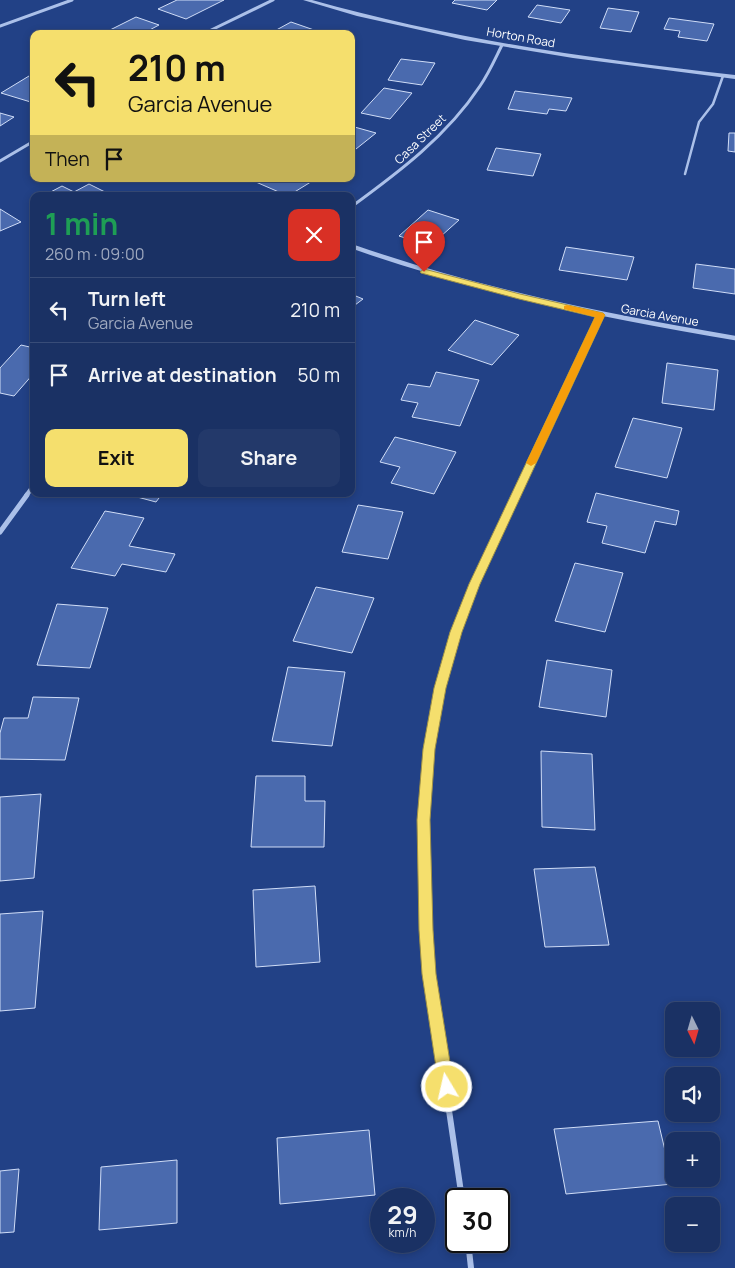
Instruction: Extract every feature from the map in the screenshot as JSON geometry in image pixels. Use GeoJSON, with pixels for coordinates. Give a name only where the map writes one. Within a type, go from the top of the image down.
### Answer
{"type":"FeatureCollection","features":[{"type":"Feature","properties":{"kind":"street"},"geometry":{"type":"LineString","coordinates":[[0,26],[72,0]]}},
{"type":"Feature","properties":{"kind":"street"},"geometry":{"type":"LineString","coordinates":[[211,30],[273,0]]}},
{"type":"Feature","properties":{"kind":"street","name":"Horton Road"},"geometry":{"type":"LineString","coordinates":[[306,0],[371,18],[502,45],[735,77]]}},
{"type":"Feature","properties":{"kind":"street","name":"Casa Street"},"geometry":{"type":"LineString","coordinates":[[355,205],[439,138],[480,86],[502,45]]}},
{"type":"Feature","properties":{"kind":"street"},"geometry":{"type":"LineString","coordinates":[[0,161],[30,143]]}},
{"type":"Feature","properties":{"kind":"street","name":"Garcia Avenue"},"geometry":{"type":"LineString","coordinates":[[355,247],[424,272],[519,297],[600,315],[735,338]]}},
{"type":"Feature","properties":{"kind":"street"},"geometry":{"type":"LineString","coordinates":[[460,1188],[429,974],[426,939],[424,820],[429,749],[440,688],[456,632],[475,584],[600,315]]}},
{"type":"Feature","properties":{"kind":"street"},"geometry":{"type":"LineString","coordinates":[[0,532],[30,491]]}},
{"type":"Feature","properties":{"kind":"street"},"geometry":{"type":"LineString","coordinates":[[469,1253],[471,1268]]}},
{"type":"Feature","properties":{"kind":"lane"},"geometry":{"type":"LineString","coordinates":[[685,174],[699,122],[713,104],[723,76]]}},
{"type":"Feature","properties":{"kind":"building"},"geometry":{"type":"Polygon","coordinates":[[[177,0],[224,0],[186,19],[158,9],[177,0]]]}},
{"type":"Feature","properties":{"kind":"building"},"geometry":{"type":"Polygon","coordinates":[[[455,0],[497,0],[487,10],[452,3],[455,0]]]}},
{"type":"Feature","properties":{"kind":"building"},"geometry":{"type":"Polygon","coordinates":[[[537,5],[570,10],[561,23],[528,17],[537,5]]]}},
{"type":"Feature","properties":{"kind":"building"},"geometry":{"type":"Polygon","coordinates":[[[608,8],[639,12],[631,32],[600,28],[608,8]]]}},
{"type":"Feature","properties":{"kind":"building"},"geometry":{"type":"Polygon","coordinates":[[[136,17],[159,25],[150,30],[110,30],[136,17]]]}},
{"type":"Feature","properties":{"kind":"building"},"geometry":{"type":"Polygon","coordinates":[[[669,18],[714,24],[707,41],[678,37],[680,31],[664,29],[669,18]]]}},
{"type":"Feature","properties":{"kind":"building"},"geometry":{"type":"Polygon","coordinates":[[[291,22],[314,30],[276,30],[291,22]]]}},
{"type":"Feature","properties":{"kind":"building"},"geometry":{"type":"Polygon","coordinates":[[[401,59],[435,63],[422,85],[388,80],[401,59]]]}},
{"type":"Feature","properties":{"kind":"building"},"geometry":{"type":"Polygon","coordinates":[[[29,76],[30,76],[30,102],[1,93],[29,76]]]}},
{"type":"Feature","properties":{"kind":"building"},"geometry":{"type":"Polygon","coordinates":[[[384,88],[412,93],[390,119],[361,113],[384,88]]]}},
{"type":"Feature","properties":{"kind":"building"},"geometry":{"type":"Polygon","coordinates":[[[515,91],[572,98],[566,111],[549,109],[547,114],[508,109],[515,91]]]}},
{"type":"Feature","properties":{"kind":"building"},"geometry":{"type":"Polygon","coordinates":[[[0,113],[14,117],[0,126],[0,113]]]}},
{"type":"Feature","properties":{"kind":"building"},"geometry":{"type":"Polygon","coordinates":[[[355,127],[376,133],[355,150],[355,127]]]}},
{"type":"Feature","properties":{"kind":"building"},"geometry":{"type":"Polygon","coordinates":[[[729,133],[735,133],[735,152],[728,151],[729,133]]]}},
{"type":"Feature","properties":{"kind":"building"},"geometry":{"type":"Polygon","coordinates":[[[496,148],[541,154],[533,176],[487,170],[496,148]]]}},
{"type":"Feature","properties":{"kind":"building"},"geometry":{"type":"Polygon","coordinates":[[[256,182],[311,182],[294,192],[279,192],[256,182]]]}},
{"type":"Feature","properties":{"kind":"building"},"geometry":{"type":"Polygon","coordinates":[[[89,184],[105,192],[74,192],[89,184]]]}},
{"type":"Feature","properties":{"kind":"building"},"geometry":{"type":"Polygon","coordinates":[[[62,186],[74,192],[51,192],[62,186]]]}},
{"type":"Feature","properties":{"kind":"building"},"geometry":{"type":"Polygon","coordinates":[[[0,209],[21,222],[0,231],[0,209]]]}},
{"type":"Feature","properties":{"kind":"building"},"geometry":{"type":"Polygon","coordinates":[[[428,210],[459,220],[430,246],[399,236],[428,210]]]}},
{"type":"Feature","properties":{"kind":"building"},"geometry":{"type":"Polygon","coordinates":[[[566,247],[634,257],[627,280],[559,270],[566,247]]]}},
{"type":"Feature","properties":{"kind":"building"},"geometry":{"type":"Polygon","coordinates":[[[696,264],[735,269],[735,294],[693,288],[696,264]]]}},
{"type":"Feature","properties":{"kind":"building"},"geometry":{"type":"Polygon","coordinates":[[[355,296],[363,299],[355,305],[355,296]]]}},
{"type":"Feature","properties":{"kind":"building"},"geometry":{"type":"Polygon","coordinates":[[[475,320],[519,335],[492,365],[448,350],[475,320]]]}},
{"type":"Feature","properties":{"kind":"building"},"geometry":{"type":"Polygon","coordinates":[[[21,345],[30,347],[30,378],[14,396],[0,393],[0,368],[21,345]]]}},
{"type":"Feature","properties":{"kind":"building"},"geometry":{"type":"Polygon","coordinates":[[[667,363],[718,370],[714,410],[662,403],[667,363]]]}},
{"type":"Feature","properties":{"kind":"building"},"geometry":{"type":"Polygon","coordinates":[[[436,372],[479,380],[460,426],[412,417],[418,403],[401,400],[408,384],[430,387],[436,372]]]}},
{"type":"Feature","properties":{"kind":"building"},"geometry":{"type":"Polygon","coordinates":[[[633,418],[682,428],[667,478],[615,467],[633,418]]]}},
{"type":"Feature","properties":{"kind":"building"},"geometry":{"type":"Polygon","coordinates":[[[395,437],[456,452],[434,494],[391,483],[400,467],[380,462],[395,437]]]}},
{"type":"Feature","properties":{"kind":"building"},"geometry":{"type":"Polygon","coordinates":[[[596,493],[679,511],[676,525],[655,521],[645,553],[602,543],[607,526],[587,522],[596,493]]]}},
{"type":"Feature","properties":{"kind":"building"},"geometry":{"type":"Polygon","coordinates":[[[137,497],[160,497],[156,502],[137,497]]]}},
{"type":"Feature","properties":{"kind":"building"},"geometry":{"type":"Polygon","coordinates":[[[358,505],[403,512],[388,559],[342,552],[358,505]]]}},
{"type":"Feature","properties":{"kind":"building"},"geometry":{"type":"Polygon","coordinates":[[[105,511],[144,518],[129,546],[175,554],[166,572],[122,564],[115,576],[71,568],[105,511]]]}},
{"type":"Feature","properties":{"kind":"building"},"geometry":{"type":"Polygon","coordinates":[[[575,563],[623,573],[605,632],[555,621],[575,563]]]}},
{"type":"Feature","properties":{"kind":"building"},"geometry":{"type":"Polygon","coordinates":[[[316,587],[374,598],[352,653],[293,641],[316,587]]]}},
{"type":"Feature","properties":{"kind":"building"},"geometry":{"type":"Polygon","coordinates":[[[57,604],[108,608],[90,668],[37,665],[57,604]]]}},
{"type":"Feature","properties":{"kind":"building"},"geometry":{"type":"Polygon","coordinates":[[[547,660],[612,670],[606,717],[539,707],[547,660]]]}},
{"type":"Feature","properties":{"kind":"building"},"geometry":{"type":"Polygon","coordinates":[[[288,667],[345,672],[332,746],[272,741],[288,667]]]}},
{"type":"Feature","properties":{"kind":"building"},"geometry":{"type":"Polygon","coordinates":[[[33,697],[79,698],[65,760],[0,759],[0,733],[4,718],[28,718],[33,697]]]}},
{"type":"Feature","properties":{"kind":"building"},"geometry":{"type":"Polygon","coordinates":[[[541,751],[592,754],[595,830],[542,827],[541,751]]]}},
{"type":"Feature","properties":{"kind":"building"},"geometry":{"type":"Polygon","coordinates":[[[256,776],[305,776],[305,801],[325,801],[324,847],[251,847],[256,776]]]}},
{"type":"Feature","properties":{"kind":"building"},"geometry":{"type":"Polygon","coordinates":[[[41,794],[34,878],[0,881],[0,797],[41,794]]]}},
{"type":"Feature","properties":{"kind":"building"},"geometry":{"type":"Polygon","coordinates":[[[595,867],[609,945],[545,947],[534,869],[595,867]]]}},
{"type":"Feature","properties":{"kind":"building"},"geometry":{"type":"Polygon","coordinates":[[[315,886],[320,962],[256,967],[253,890],[315,886]]]}},
{"type":"Feature","properties":{"kind":"building"},"geometry":{"type":"Polygon","coordinates":[[[43,911],[35,1008],[0,1011],[0,914],[43,911]]]}},
{"type":"Feature","properties":{"kind":"building"},"geometry":{"type":"Polygon","coordinates":[[[658,1121],[665,1150],[665,1185],[566,1194],[554,1129],[658,1121]]]}},
{"type":"Feature","properties":{"kind":"building"},"geometry":{"type":"Polygon","coordinates":[[[369,1130],[374,1188],[370,1188],[370,1195],[280,1204],[277,1138],[369,1130]]]}},
{"type":"Feature","properties":{"kind":"building"},"geometry":{"type":"Polygon","coordinates":[[[177,1160],[177,1223],[99,1230],[101,1167],[177,1160]]]}},
{"type":"Feature","properties":{"kind":"building"},"geometry":{"type":"Polygon","coordinates":[[[19,1169],[14,1232],[0,1233],[0,1171],[19,1169]]]}},
{"type":"Feature","properties":{"kind":"slow traffic"},"geometry":{"type":"LineString","coordinates":[[531,463],[600,315],[567,308]]}},
{"type":"Feature","properties":{"kind":"route"},"geometry":{"type":"LineString","coordinates":[[424,272],[519,297],[600,315],[475,584],[456,632],[440,688],[429,749],[424,820],[426,930],[429,974],[447,1087]]}}]}
